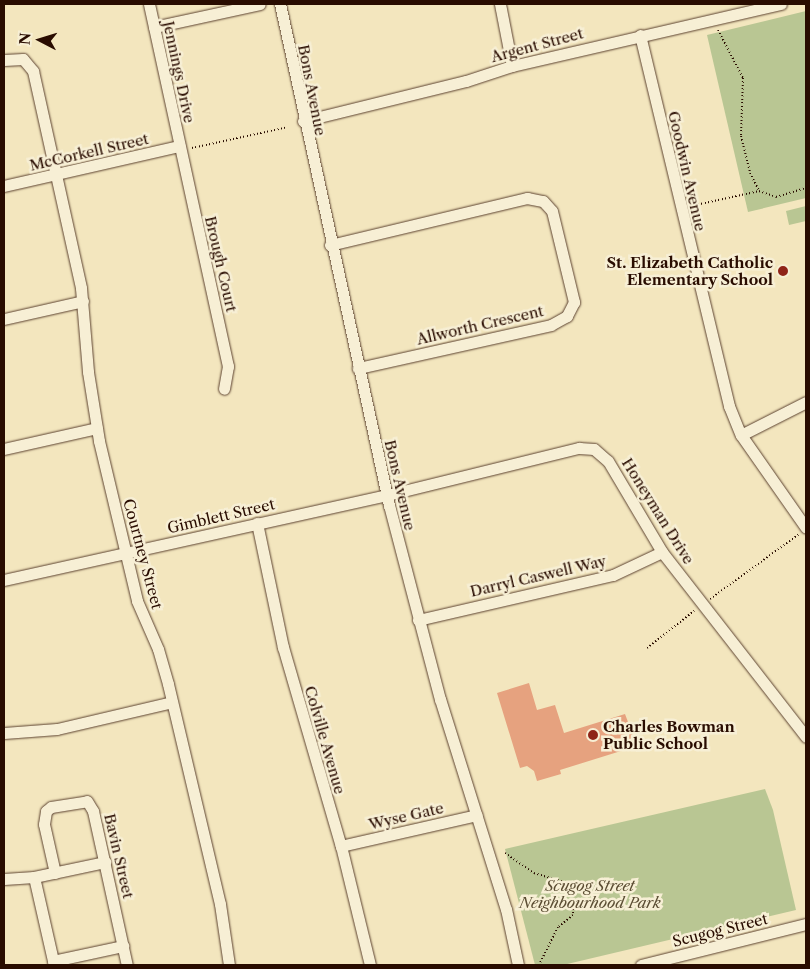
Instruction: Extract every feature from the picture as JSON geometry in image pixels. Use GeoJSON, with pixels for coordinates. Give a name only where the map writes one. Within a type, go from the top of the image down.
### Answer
{"type":"FeatureCollection","features":[{"type":"Feature","properties":{"kind":"street","name":"Jennings Drive"},"geometry":{"type":"LineString","coordinates":[[149,4],[180,146]]}},
{"type":"Feature","properties":{"kind":"street"},"geometry":{"type":"LineString","coordinates":[[154,27],[260,4]]}},
{"type":"Feature","properties":{"kind":"street","name":"Bons Avenue"},"geometry":{"type":"LineString","coordinates":[[280,4],[330,245],[387,495],[418,620],[506,909],[518,965]]}},
{"type":"Feature","properties":{"kind":"street"},"geometry":{"type":"LineString","coordinates":[[500,4],[512,66]]}},
{"type":"Feature","properties":{"kind":"street","name":"Argent Street"},"geometry":{"type":"LineString","coordinates":[[303,121],[466,81],[512,66],[781,4]]}},
{"type":"Feature","properties":{"kind":"street","name":"Goodwin Avenue"},"geometry":{"type":"LineString","coordinates":[[640,35],[728,406],[742,434],[804,530]]}},
{"type":"Feature","properties":{"kind":"street"},"geometry":{"type":"LineString","coordinates":[[4,60],[16,58],[30,63],[57,174]]}},
{"type":"Feature","properties":{"kind":"street","name":"McCorkell Street"},"geometry":{"type":"LineString","coordinates":[[4,186],[180,146]]}},
{"type":"Feature","properties":{"kind":"street","name":"Brough Court"},"geometry":{"type":"LineString","coordinates":[[180,146],[228,366],[224,389]]}},
{"type":"Feature","properties":{"kind":"street","name":"Courtney Street"},"geometry":{"type":"LineString","coordinates":[[57,174],[83,301],[88,372],[97,428],[137,600],[164,666],[220,904],[230,965]]}},
{"type":"Feature","properties":{"kind":"street","name":"Allworth Crescent"},"geometry":{"type":"LineString","coordinates":[[330,245],[526,198],[543,201],[552,211],[574,302],[566,316],[551,324],[358,368]]}},
{"type":"Feature","properties":{"kind":"street"},"geometry":{"type":"LineString","coordinates":[[4,319],[83,301]]}},
{"type":"Feature","properties":{"kind":"street"},"geometry":{"type":"LineString","coordinates":[[742,434],[806,402]]}},
{"type":"Feature","properties":{"kind":"street"},"geometry":{"type":"LineString","coordinates":[[4,449],[97,428]]}},
{"type":"Feature","properties":{"kind":"street","name":"Honeyman Drive"},"geometry":{"type":"LineString","coordinates":[[387,495],[579,448],[594,449],[608,461],[662,552],[806,737]]}},
{"type":"Feature","properties":{"kind":"street","name":"Gimblett Street"},"geometry":{"type":"LineString","coordinates":[[4,580],[387,495]]}},
{"type":"Feature","properties":{"kind":"street","name":"Colville Avenue"},"geometry":{"type":"LineString","coordinates":[[257,523],[283,647],[341,846],[370,965]]}},
{"type":"Feature","properties":{"kind":"street","name":"Darryl Caswell Way"},"geometry":{"type":"LineString","coordinates":[[418,620],[614,575],[662,552]]}},
{"type":"Feature","properties":{"kind":"street"},"geometry":{"type":"LineString","coordinates":[[4,733],[56,729],[172,702]]}},
{"type":"Feature","properties":{"kind":"street","name":"Bavin Street"},"geometry":{"type":"LineString","coordinates":[[55,873],[43,817],[51,807],[81,800],[91,806],[127,965]]}},
{"type":"Feature","properties":{"kind":"street","name":"Wyse Gate"},"geometry":{"type":"LineString","coordinates":[[341,846],[477,815]]}},
{"type":"Feature","properties":{"kind":"street"},"geometry":{"type":"LineString","coordinates":[[4,879],[34,877],[105,862]]}},
{"type":"Feature","properties":{"kind":"street"},"geometry":{"type":"LineString","coordinates":[[34,877],[53,963],[123,946]]}},
{"type":"Feature","properties":{"kind":"street","name":"Scugog Street"},"geometry":{"type":"LineString","coordinates":[[641,965],[806,924]]}},
{"type":"Feature","properties":{"kind":"path"},"geometry":{"type":"LineString","coordinates":[[718,30],[743,78],[741,136],[750,173],[760,191]]}},
{"type":"Feature","properties":{"kind":"path"},"geometry":{"type":"LineString","coordinates":[[180,146],[190,148],[288,127]]}},
{"type":"Feature","properties":{"kind":"path"},"geometry":{"type":"LineString","coordinates":[[687,208],[760,191],[776,198],[806,188]]}},
{"type":"Feature","properties":{"kind":"path"},"geometry":{"type":"LineString","coordinates":[[647,648],[703,604],[804,530]]}},
{"type":"Feature","properties":{"kind":"path"},"geometry":{"type":"LineString","coordinates":[[505,853],[534,873],[563,882],[574,895],[572,914],[558,927],[539,965]]}},
{"type":"Feature","properties":{"kind":"green space"},"geometry":{"type":"Polygon","coordinates":[[[806,11],[806,198],[748,212],[707,35],[806,11]]]}},
{"type":"Feature","properties":{"kind":"green space"},"geometry":{"type":"Polygon","coordinates":[[[806,206],[806,221],[789,225],[786,211],[806,206]]]}},
{"type":"Feature","properties":{"kind":"green space","name":"Scugog Street Neighbourhood Park"},"geometry":{"type":"Polygon","coordinates":[[[765,789],[773,810],[796,910],[563,965],[535,965],[505,849],[765,789]]]}},
{"type":"Feature","properties":{"kind":"building"},"geometry":{"type":"Polygon","coordinates":[[[529,683],[537,710],[555,705],[564,733],[625,714],[637,746],[560,770],[561,774],[537,781],[534,771],[527,766],[520,768],[497,693],[529,683]]]}},
{"type":"Feature","properties":{"kind":"place","name":"St. Elizabeth Catholic Elementary School"},"geometry":{"type":"Point","coordinates":[783,271]}},
{"type":"Feature","properties":{"kind":"place","name":"Charles Bowman Public School"},"geometry":{"type":"Point","coordinates":[593,735]}}]}
